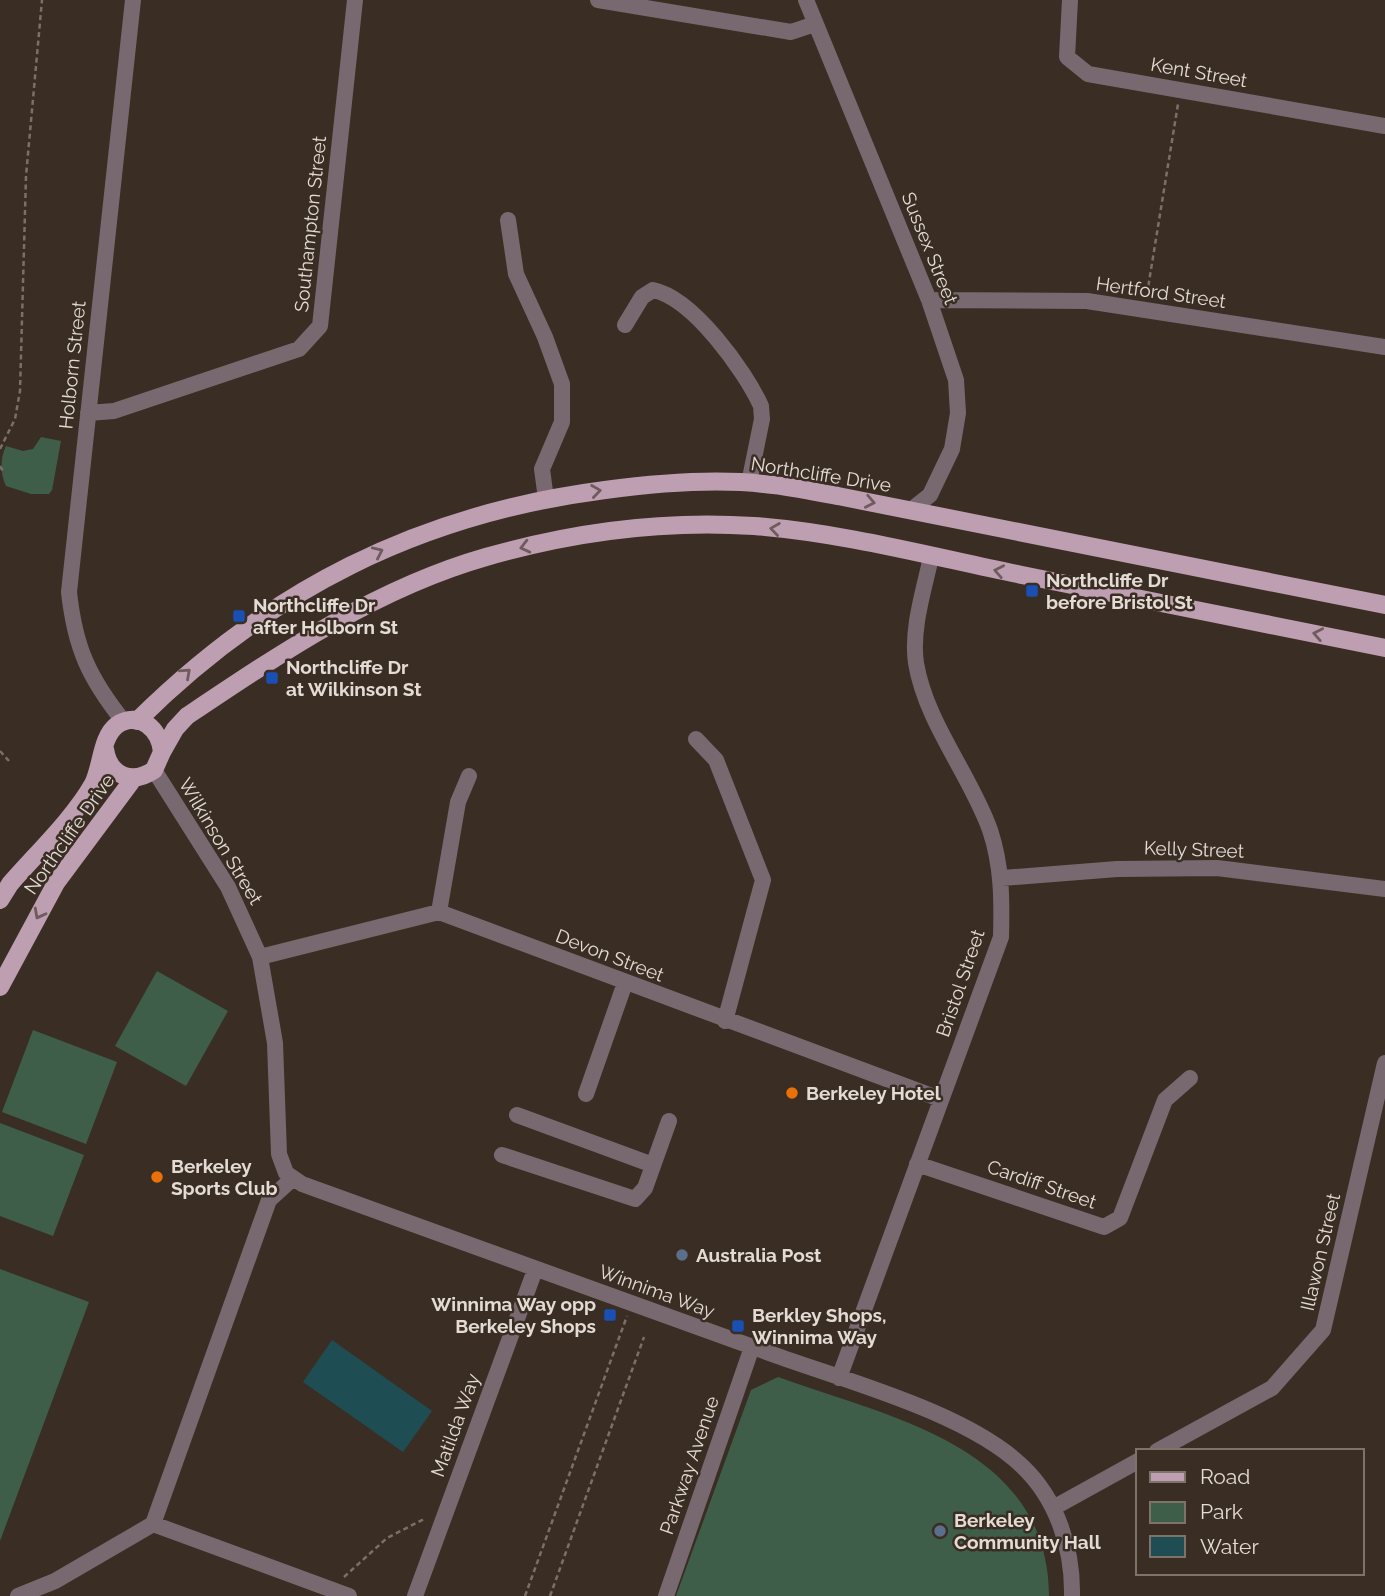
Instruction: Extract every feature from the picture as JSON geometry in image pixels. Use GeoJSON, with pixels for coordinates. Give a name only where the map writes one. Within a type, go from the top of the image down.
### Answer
{"type":"FeatureCollection","features":[{"type":"Feature","properties":{"kind":"main road","name":"Northcliffe Drive"},"geometry":{"type":"LineString","coordinates":[[130,721],[207,655],[281,603],[382,550],[468,517],[546,499],[651,484],[749,483],[911,510],[1385,605]]}},
{"type":"Feature","properties":{"kind":"main road"},"geometry":{"type":"LineString","coordinates":[[162,752],[156,731],[130,721],[108,736],[105,749],[110,766],[117,773],[134,778],[154,770],[175,729],[187,716],[293,645],[402,587],[485,557],[569,537],[663,526],[755,526],[854,540],[1385,648]]}},
{"type":"Feature","properties":{"kind":"main road","name":"Northcliffe Drive"},"geometry":{"type":"LineString","coordinates":[[0,901],[10,884],[88,792],[99,771],[105,749]]}},
{"type":"Feature","properties":{"kind":"main road","name":"Northcliffe Drive"},"geometry":{"type":"LineString","coordinates":[[0,987],[56,883],[134,778]]}},
{"type":"Feature","properties":{"kind":"street","name":"Holborn Street"},"geometry":{"type":"LineString","coordinates":[[130,721],[99,691],[80,655],[69,592],[133,0]]}},
{"type":"Feature","properties":{"kind":"street","name":"Southampton Street"},"geometry":{"type":"LineString","coordinates":[[88,414],[114,411],[299,349],[320,326],[355,0]]}},
{"type":"Feature","properties":{"kind":"street"},"geometry":{"type":"LineString","coordinates":[[598,0],[791,32],[816,24]]}},
{"type":"Feature","properties":{"kind":"street","name":"Sussex Street"},"geometry":{"type":"LineString","coordinates":[[806,0],[929,300],[956,380],[957,412],[952,449],[930,495],[911,510]]}},
{"type":"Feature","properties":{"kind":"street","name":"Kent Street"},"geometry":{"type":"LineString","coordinates":[[1070,0],[1067,57],[1088,74],[1385,126]]}},
{"type":"Feature","properties":{"kind":"street"},"geometry":{"type":"LineString","coordinates":[[508,220],[516,274],[545,337],[562,384],[562,422],[542,469],[546,499]]}},
{"type":"Feature","properties":{"kind":"street"},"geometry":{"type":"LineString","coordinates":[[625,325],[642,297],[653,290],[661,292],[681,306],[716,335],[761,406],[762,419],[749,483]]}},
{"type":"Feature","properties":{"kind":"street","name":"Hertford Street"},"geometry":{"type":"LineString","coordinates":[[929,300],[1087,302],[1385,347]]}},
{"type":"Feature","properties":{"kind":"street","name":"Bristol Street"},"geometry":{"type":"LineString","coordinates":[[839,1378],[1001,937],[1002,878],[990,830],[920,678],[915,644],[932,557]]}},
{"type":"Feature","properties":{"kind":"street"},"geometry":{"type":"LineString","coordinates":[[696,739],[716,760],[763,880],[725,1021]]}},
{"type":"Feature","properties":{"kind":"street","name":"Wilkinson Street"},"geometry":{"type":"LineString","coordinates":[[154,770],[228,887],[260,957],[275,1043],[279,1154],[286,1173],[292,1179]]}},
{"type":"Feature","properties":{"kind":"street"},"geometry":{"type":"LineString","coordinates":[[260,957],[439,912],[458,802],[469,776]]}},
{"type":"Feature","properties":{"kind":"street","name":"Kelly Street"},"geometry":{"type":"LineString","coordinates":[[1002,878],[1117,869],[1217,868],[1385,889]]}},
{"type":"Feature","properties":{"kind":"street","name":"Devon Street"},"geometry":{"type":"LineString","coordinates":[[439,912],[725,1021],[940,1099]]}},
{"type":"Feature","properties":{"kind":"street"},"geometry":{"type":"LineString","coordinates":[[586,1094],[625,983]]}},
{"type":"Feature","properties":{"kind":"street","name":"Illawon Street"},"geometry":{"type":"LineString","coordinates":[[1161,1449],[1272,1388],[1323,1331],[1385,1063]]}},
{"type":"Feature","properties":{"kind":"street","name":"Cardiff Street"},"geometry":{"type":"LineString","coordinates":[[917,1164],[1104,1227],[1120,1218],[1165,1100],[1190,1078]]}},
{"type":"Feature","properties":{"kind":"street"},"geometry":{"type":"LineString","coordinates":[[517,1115],[653,1165]]}},
{"type":"Feature","properties":{"kind":"street"},"geometry":{"type":"LineString","coordinates":[[502,1156],[630,1200],[641,1195],[670,1121]]}},
{"type":"Feature","properties":{"kind":"street"},"geometry":{"type":"LineString","coordinates":[[18,1596],[55,1581],[153,1524],[269,1200],[292,1179]]}},
{"type":"Feature","properties":{"kind":"street","name":"Winnima Way"},"geometry":{"type":"LineString","coordinates":[[292,1179],[535,1270],[839,1378],[980,1434],[1023,1466],[1053,1508],[1067,1545],[1072,1596]]}},
{"type":"Feature","properties":{"kind":"street","name":"Matilda Way"},"geometry":{"type":"LineString","coordinates":[[415,1596],[535,1270]]}},
{"type":"Feature","properties":{"kind":"street","name":"Parkway Avenue"},"geometry":{"type":"LineString","coordinates":[[666,1596],[752,1347]]}},
{"type":"Feature","properties":{"kind":"street"},"geometry":{"type":"LineString","coordinates":[[1053,1508],[1136,1462]]}},
{"type":"Feature","properties":{"kind":"street"},"geometry":{"type":"LineString","coordinates":[[153,1524],[342,1594]]}},
{"type":"Feature","properties":{"kind":"path"},"geometry":{"type":"LineString","coordinates":[[0,449],[15,419],[20,391],[26,176],[42,0]]}},
{"type":"Feature","properties":{"kind":"path"},"geometry":{"type":"LineString","coordinates":[[1145,310],[1180,90]]}},
{"type":"Feature","properties":{"kind":"path"},"geometry":{"type":"LineString","coordinates":[[0,466],[4,473]]}},
{"type":"Feature","properties":{"kind":"path"},"geometry":{"type":"LineString","coordinates":[[0,751],[9,761]]}},
{"type":"Feature","properties":{"kind":"path"},"geometry":{"type":"LineString","coordinates":[[525,1596],[628,1314]]}},
{"type":"Feature","properties":{"kind":"path"},"geometry":{"type":"LineString","coordinates":[[550,1596],[644,1337]]}},
{"type":"Feature","properties":{"kind":"path"},"geometry":{"type":"LineString","coordinates":[[342,1594],[345,1576],[387,1538],[436,1510]]}},
{"type":"Feature","properties":{"kind":"green space"},"geometry":{"type":"Polygon","coordinates":[[[41,437],[61,441],[52,490],[49,494],[31,494],[6,486],[2,466],[6,446],[23,451],[33,449],[41,437]]]}},
{"type":"Feature","properties":{"kind":"green space"},"geometry":{"type":"Polygon","coordinates":[[[157,971],[228,1011],[186,1086],[115,1046],[157,971]]]}},
{"type":"Feature","properties":{"kind":"green space"},"geometry":{"type":"Polygon","coordinates":[[[33,1030],[117,1062],[86,1144],[2,1112],[33,1030]]]}},
{"type":"Feature","properties":{"kind":"green space"},"geometry":{"type":"Polygon","coordinates":[[[0,1123],[84,1155],[53,1236],[0,1216],[0,1123]]]}},
{"type":"Feature","properties":{"kind":"green space"},"geometry":{"type":"Polygon","coordinates":[[[0,1269],[89,1302],[0,1541],[0,1269]]]}},
{"type":"Feature","properties":{"kind":"green space"},"geometry":{"type":"Polygon","coordinates":[[[778,1377],[913,1425],[956,1446],[993,1472],[1022,1504],[1042,1545],[1049,1596],[676,1596],[751,1390],[778,1377]]]}},
{"type":"Feature","properties":{"kind":"water"},"geometry":{"type":"Polygon","coordinates":[[[332,1340],[432,1411],[403,1452],[303,1382],[332,1340]]]}},
{"type":"Feature","properties":{"kind":"place","name":"Northcliffe Dr before Bristol St"},"geometry":{"type":"Point","coordinates":[1032,591]}},
{"type":"Feature","properties":{"kind":"place","name":"Northcliffe Dr after Holborn St"},"geometry":{"type":"Point","coordinates":[239,616]}},
{"type":"Feature","properties":{"kind":"place","name":"Northcliffe Dr at Wilkinson St"},"geometry":{"type":"Point","coordinates":[272,678]}},
{"type":"Feature","properties":{"kind":"place","name":"Berkeley Hotel"},"geometry":{"type":"Point","coordinates":[792,1093]}},
{"type":"Feature","properties":{"kind":"place","name":"Berkeley Sports Club"},"geometry":{"type":"Point","coordinates":[157,1177]}},
{"type":"Feature","properties":{"kind":"place","name":"Australia Post"},"geometry":{"type":"Point","coordinates":[682,1255]}},
{"type":"Feature","properties":{"kind":"place","name":"Winnima Way opp Berkeley Shops"},"geometry":{"type":"Point","coordinates":[610,1315]}},
{"type":"Feature","properties":{"kind":"place","name":"Berkley Shops, Winnima Way"},"geometry":{"type":"Point","coordinates":[738,1326]}},
{"type":"Feature","properties":{"kind":"place","name":"Berkeley Community Hall"},"geometry":{"type":"Point","coordinates":[940,1531]}}]}
